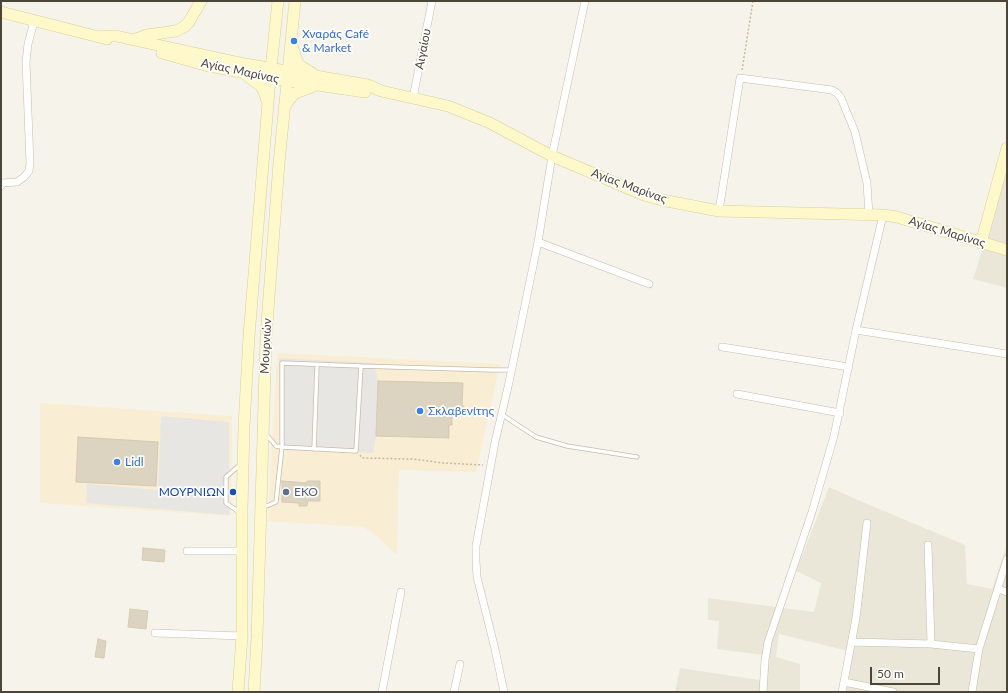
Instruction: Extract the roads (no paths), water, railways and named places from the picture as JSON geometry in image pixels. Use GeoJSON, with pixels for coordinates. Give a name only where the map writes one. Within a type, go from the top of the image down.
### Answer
{"type":"FeatureCollection","features":[{"type":"Feature","properties":{"kind":"main road"},"geometry":{"type":"LineString","coordinates":[[134,39],[176,32],[189,22],[201,1]]}},
{"type":"Feature","properties":{"kind":"main road","name":"Μουρνιών"},"geometry":{"type":"LineString","coordinates":[[238,692],[242,636],[243,462],[249,336],[270,73],[278,1]]}},
{"type":"Feature","properties":{"kind":"main road","name":"Μουρνιών"},"geometry":{"type":"LineString","coordinates":[[254,692],[266,337],[284,108],[295,1]]}},
{"type":"Feature","properties":{"kind":"main road","name":"Αγίας Μαρίνας"},"geometry":{"type":"LineString","coordinates":[[1,12],[102,36],[114,41],[270,73],[317,80],[368,85],[381,91],[448,106],[490,123],[552,156],[644,195],[662,200],[719,211],[883,215],[911,221],[1007,250]]}},
{"type":"Feature","properties":{"kind":"main road","name":"Αγίας Μαρίνας"},"geometry":{"type":"LineString","coordinates":[[102,36],[116,36],[134,39],[244,68]]}},
{"type":"Feature","properties":{"kind":"main road"},"geometry":{"type":"LineString","coordinates":[[284,108],[295,93],[317,80],[300,66],[291,41]]}},
{"type":"Feature","properties":{"kind":"main road"},"geometry":{"type":"LineString","coordinates":[[268,106],[261,86],[244,68],[263,58],[269,52],[274,43]]}},
{"type":"Feature","properties":{"kind":"main road"},"geometry":{"type":"LineString","coordinates":[[981,243],[1007,148]]}},
{"type":"Feature","properties":{"kind":"street","name":"Αιγαίου"},"geometry":{"type":"LineString","coordinates":[[413,98],[432,1]]}},
{"type":"Feature","properties":{"kind":"street"},"geometry":{"type":"LineString","coordinates":[[504,692],[477,577],[476,546],[490,466],[538,242],[552,156],[585,1]]}},
{"type":"Feature","properties":{"kind":"street"},"geometry":{"type":"LineString","coordinates":[[1,184],[17,182],[29,171],[30,163],[26,62],[28,44],[34,21]]}},
{"type":"Feature","properties":{"kind":"street"},"geometry":{"type":"LineString","coordinates":[[719,211],[740,78],[832,90],[837,93],[841,98],[855,132],[867,183],[869,215]]}},
{"type":"Feature","properties":{"kind":"street"},"geometry":{"type":"LineString","coordinates":[[763,692],[765,660],[772,628],[812,512],[840,413],[856,330],[883,215]]}},
{"type":"Feature","properties":{"kind":"street"},"geometry":{"type":"LineString","coordinates":[[538,242],[649,284]]}},
{"type":"Feature","properties":{"kind":"street"},"geometry":{"type":"LineString","coordinates":[[856,330],[1007,354]]}},
{"type":"Feature","properties":{"kind":"street"},"geometry":{"type":"LineString","coordinates":[[722,347],[849,367]]}},
{"type":"Feature","properties":{"kind":"street"},"geometry":{"type":"LineString","coordinates":[[738,394],[840,413]]}},
{"type":"Feature","properties":{"kind":"street"},"geometry":{"type":"LineString","coordinates":[[842,692],[852,642],[867,523]]}},
{"type":"Feature","properties":{"kind":"street"},"geometry":{"type":"LineString","coordinates":[[928,545],[931,644]]}},
{"type":"Feature","properties":{"kind":"street"},"geometry":{"type":"LineString","coordinates":[[187,551],[242,551]]}},
{"type":"Feature","properties":{"kind":"street"},"geometry":{"type":"LineString","coordinates":[[972,692],[979,649],[1007,559]]}},
{"type":"Feature","properties":{"kind":"street"},"geometry":{"type":"LineString","coordinates":[[998,589],[1007,592]]}},
{"type":"Feature","properties":{"kind":"street"},"geometry":{"type":"LineString","coordinates":[[382,692],[401,592]]}},
{"type":"Feature","properties":{"kind":"street"},"geometry":{"type":"LineString","coordinates":[[155,633],[242,636]]}},
{"type":"Feature","properties":{"kind":"street"},"geometry":{"type":"LineString","coordinates":[[852,642],[931,644],[979,649]]}},
{"type":"Feature","properties":{"kind":"street"},"geometry":{"type":"LineString","coordinates":[[454,692],[460,664]]}},
{"type":"Feature","properties":{"kind":"street"},"geometry":{"type":"LineString","coordinates":[[844,682],[893,692]]}},
{"type":"Feature","properties":{"kind":"lane"},"geometry":{"type":"LineString","coordinates":[[261,509],[276,502],[282,447],[282,363],[511,370]]}},
{"type":"Feature","properties":{"kind":"lane"},"geometry":{"type":"LineString","coordinates":[[314,449],[317,365]]}},
{"type":"Feature","properties":{"kind":"lane"},"geometry":{"type":"LineString","coordinates":[[263,430],[276,446],[356,451],[361,366]]}},
{"type":"Feature","properties":{"kind":"lane"},"geometry":{"type":"LineString","coordinates":[[501,414],[536,437],[567,446],[637,457]]}},
{"type":"Feature","properties":{"kind":"lane"},"geometry":{"type":"LineString","coordinates":[[242,514],[226,503],[226,477],[243,462]]}},
{"type":"Feature","properties":{"kind":"place","name":"Χναράς Café & Market"},"geometry":{"type":"Point","coordinates":[294,41]}},
{"type":"Feature","properties":{"kind":"place","name":"Σκλαβενίτης"},"geometry":{"type":"Point","coordinates":[420,411]}},
{"type":"Feature","properties":{"kind":"place","name":"Lidl"},"geometry":{"type":"Point","coordinates":[117,462]}},
{"type":"Feature","properties":{"kind":"place","name":"ΜΟΥΡΝΙΩΝ"},"geometry":{"type":"Point","coordinates":[233,492]}},
{"type":"Feature","properties":{"kind":"place","name":"EKO"},"geometry":{"type":"Point","coordinates":[286,492]}}]}
